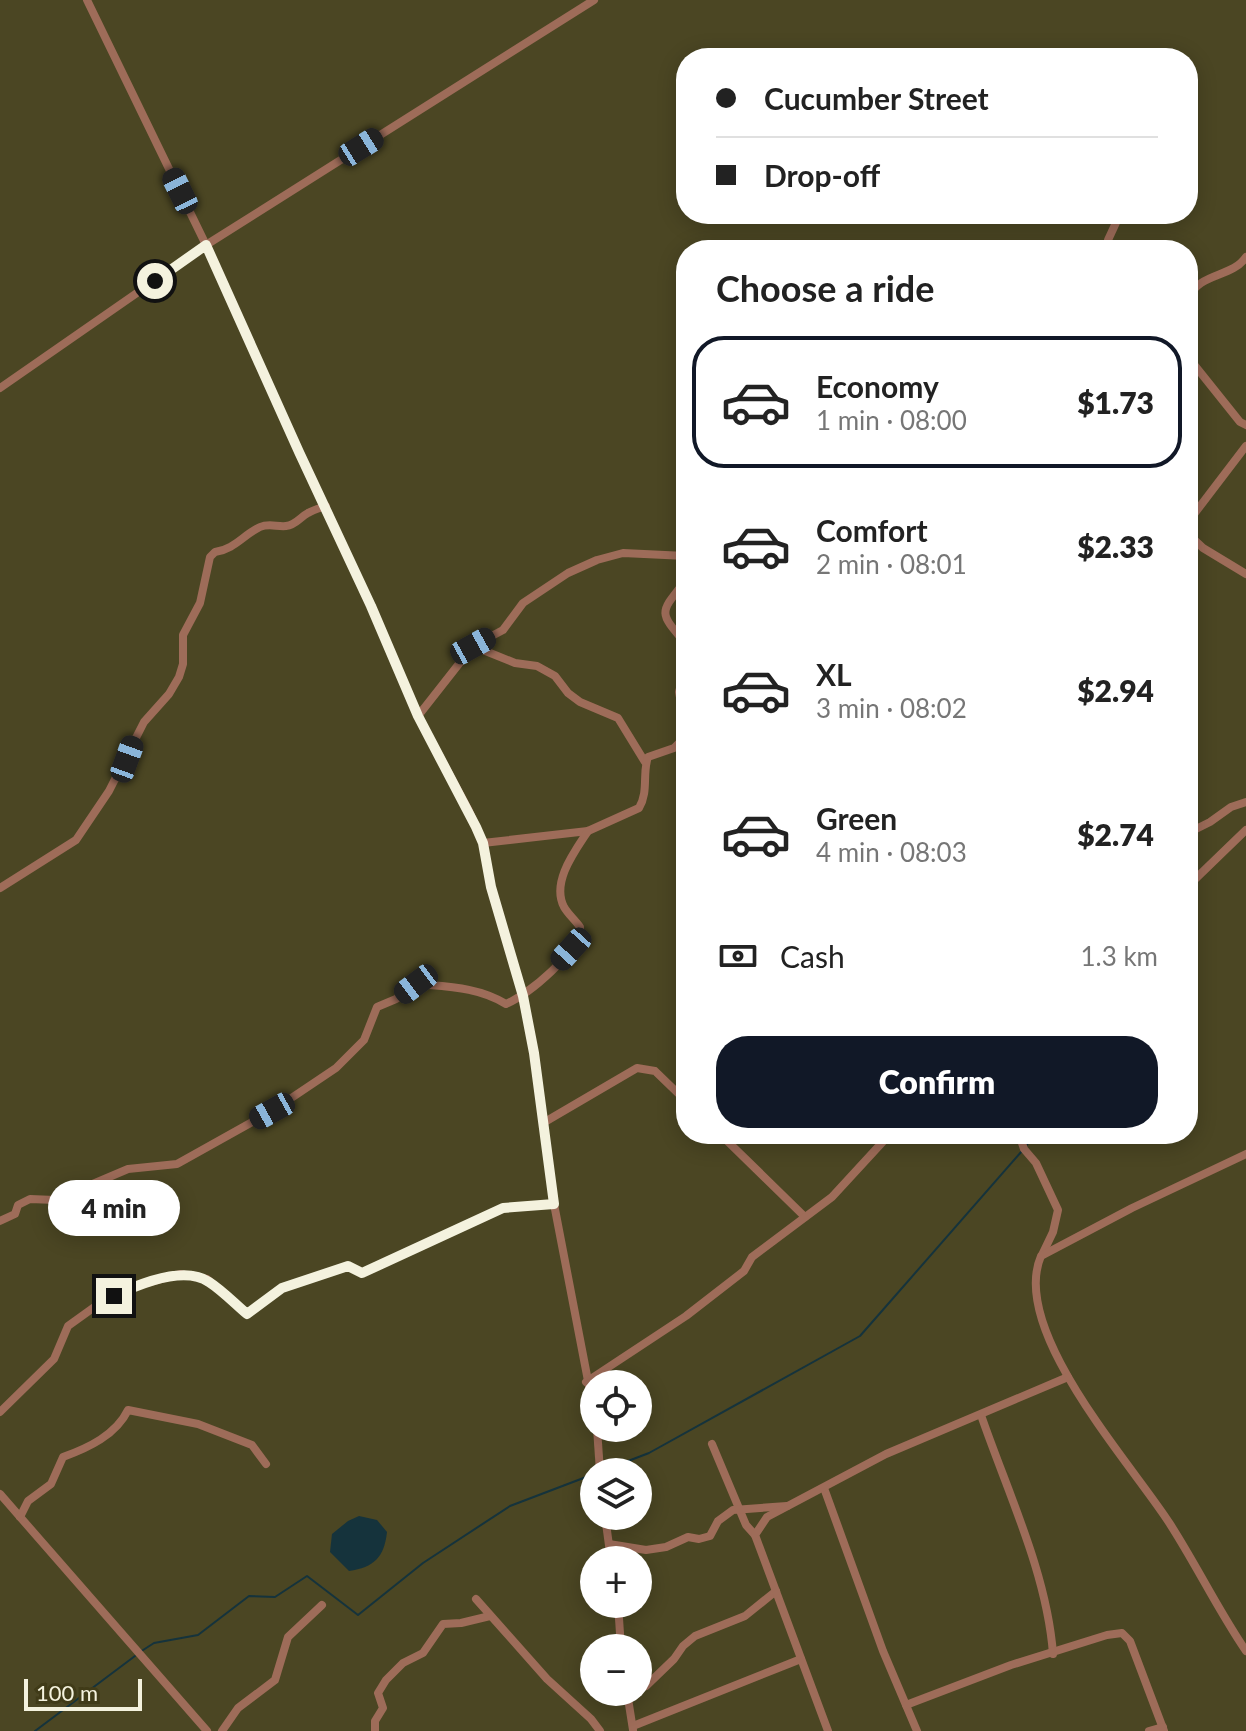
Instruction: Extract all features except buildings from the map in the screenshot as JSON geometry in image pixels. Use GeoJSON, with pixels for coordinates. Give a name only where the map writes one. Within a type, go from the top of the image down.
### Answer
{"type":"FeatureCollection","features":[{"type":"Feature","properties":{"kind":"street"},"geometry":{"type":"LineString","coordinates":[[87,0],[206,245],[418,716],[483,843],[491,887],[523,996],[534,1053],[554,1204],[584,1370]]}},
{"type":"Feature","properties":{"kind":"street"},"geometry":{"type":"LineString","coordinates":[[0,388],[206,245],[594,0]]}},
{"type":"Feature","properties":{"kind":"street"},"geometry":{"type":"LineString","coordinates":[[1198,284],[1203,279],[1242,263],[1246,257]]}},
{"type":"Feature","properties":{"kind":"street"},"geometry":{"type":"LineString","coordinates":[[1198,370],[1240,422],[1246,425]]}},
{"type":"Feature","properties":{"kind":"street"},"geometry":{"type":"LineString","coordinates":[[1198,509],[1246,446]]}},
{"type":"Feature","properties":{"kind":"street"},"geometry":{"type":"LineString","coordinates":[[0,888],[76,840],[109,791],[144,722],[169,694],[179,677],[183,664],[183,635],[200,603],[210,557],[240,542],[257,528],[287,526],[326,506]]}},
{"type":"Feature","properties":{"kind":"street"},"geometry":{"type":"LineString","coordinates":[[1198,543],[1246,574]]}},
{"type":"Feature","properties":{"kind":"street"},"geometry":{"type":"LineString","coordinates":[[418,716],[473,646],[503,630],[523,603],[568,573],[623,553],[676,556]]}},
{"type":"Feature","properties":{"kind":"street"},"geometry":{"type":"LineString","coordinates":[[676,592],[666,604],[664,613],[666,621],[676,632]]}},
{"type":"Feature","properties":{"kind":"street"},"geometry":{"type":"LineString","coordinates":[[473,646],[515,663],[537,666],[555,676],[568,693],[580,702],[618,718],[645,762],[646,792],[639,808],[588,831],[483,843]]}},
{"type":"Feature","properties":{"kind":"street"},"geometry":{"type":"LineString","coordinates":[[645,762],[652,754],[676,746]]}},
{"type":"Feature","properties":{"kind":"street"},"geometry":{"type":"LineString","coordinates":[[1198,828],[1231,807],[1246,802]]}},
{"type":"Feature","properties":{"kind":"street"},"geometry":{"type":"LineString","coordinates":[[1198,876],[1246,830]]}},
{"type":"Feature","properties":{"kind":"street"},"geometry":{"type":"LineString","coordinates":[[0,1221],[15,1214],[18,1205],[30,1199],[55,1200],[128,1169],[177,1164],[258,1118],[336,1068],[364,1040],[377,1007],[396,999],[416,984],[473,989],[488,993],[506,1004],[523,996],[557,964],[579,937],[580,927],[564,907],[561,891],[569,860],[588,831]]}},
{"type":"Feature","properties":{"kind":"street"},"geometry":{"type":"LineString","coordinates":[[543,1123],[637,1068],[655,1071],[676,1091]]}},
{"type":"Feature","properties":{"kind":"street"},"geometry":{"type":"LineString","coordinates":[[730,1144],[805,1217]]}},
{"type":"Feature","properties":{"kind":"street"},"geometry":{"type":"LineString","coordinates":[[604,1370],[686,1316],[744,1271],[752,1257],[847,1183],[881,1144]]}},
{"type":"Feature","properties":{"kind":"street"},"geometry":{"type":"LineString","coordinates":[[1022,1144],[1036,1163],[1058,1210],[1053,1232],[1035,1270],[1047,1336],[1068,1377],[1169,1522],[1246,1651]]}},
{"type":"Feature","properties":{"kind":"street"},"geometry":{"type":"LineString","coordinates":[[1041,1256],[1132,1208],[1246,1154]]}},
{"type":"Feature","properties":{"kind":"street"},"geometry":{"type":"LineString","coordinates":[[0,1412],[54,1359],[68,1326],[100,1303],[129,1288],[180,1274],[207,1279],[247,1314],[282,1288],[348,1266],[362,1273],[503,1208],[554,1204]]}},
{"type":"Feature","properties":{"kind":"street"},"geometry":{"type":"LineString","coordinates":[[755,1535],[767,1517],[886,1454],[1068,1377]]}},
{"type":"Feature","properties":{"kind":"street"},"geometry":{"type":"LineString","coordinates":[[20,1517],[28,1501],[51,1484],[63,1457],[90,1447],[122,1422],[128,1410],[198,1424],[252,1445],[266,1464]]}},
{"type":"Feature","properties":{"kind":"street"},"geometry":{"type":"LineString","coordinates":[[981,1415],[1038,1577],[1050,1620],[1053,1654]]}},
{"type":"Feature","properties":{"kind":"street"},"geometry":{"type":"LineString","coordinates":[[712,1444],[746,1525],[755,1535],[828,1731]]}},
{"type":"Feature","properties":{"kind":"street"},"geometry":{"type":"LineString","coordinates":[[824,1488],[883,1651],[917,1731]]}},
{"type":"Feature","properties":{"kind":"street"},"geometry":{"type":"LineString","coordinates":[[0,1494],[207,1731]]}},
{"type":"Feature","properties":{"kind":"street"},"geometry":{"type":"LineString","coordinates":[[607,1530],[609,1544],[646,1550],[666,1547],[688,1537],[699,1539],[710,1536],[724,1515],[733,1510],[791,1505]]}},
{"type":"Feature","properties":{"kind":"street"},"geometry":{"type":"LineString","coordinates":[[652,1680],[695,1636],[745,1616],[776,1591]]}},
{"type":"Feature","properties":{"kind":"street"},"geometry":{"type":"LineString","coordinates":[[476,1599],[527,1659],[600,1731]]}},
{"type":"Feature","properties":{"kind":"street"},"geometry":{"type":"LineString","coordinates":[[222,1731],[238,1708],[275,1680],[288,1637],[322,1605]]}},
{"type":"Feature","properties":{"kind":"street"},"geometry":{"type":"LineString","coordinates":[[375,1731],[375,1721],[383,1708],[378,1701],[378,1693],[403,1663],[423,1653],[443,1624],[490,1616]]}},
{"type":"Feature","properties":{"kind":"street"},"geometry":{"type":"LineString","coordinates":[[906,1705],[1011,1665],[1122,1633],[1130,1641],[1164,1729],[1149,1731]]}},
{"type":"Feature","properties":{"kind":"street"},"geometry":{"type":"LineString","coordinates":[[629,1706],[633,1729],[801,1659]]}},
{"type":"Feature","properties":{"kind":"water"},"geometry":{"type":"Polygon","coordinates":[[[359,1516],[377,1520],[387,1532],[386,1541],[376,1560],[349,1571],[330,1552],[332,1534],[359,1516]]]}},
{"type":"Feature","properties":{"kind":"waterway"},"geometry":{"type":"LineString","coordinates":[[636,1458],[860,1336],[1022,1151]]}},
{"type":"Feature","properties":{"kind":"waterway"},"geometry":{"type":"LineString","coordinates":[[140,1652],[154,1643],[198,1635],[249,1596],[275,1597],[307,1576],[358,1615],[423,1563],[510,1506],[580,1479]]}},
{"type":"Feature","properties":{"kind":"waterway"},"geometry":{"type":"LineString","coordinates":[[35,1731],[135,1656]]}},
{"type":"Feature","properties":{"kind":"route"},"geometry":{"type":"LineString","coordinates":[[114,1296],[129,1288],[180,1274],[207,1279],[247,1314],[282,1288],[348,1266],[362,1273],[503,1208],[554,1204],[534,1053],[523,996],[491,887],[483,843],[418,716],[206,245],[155,281]]}}]}
